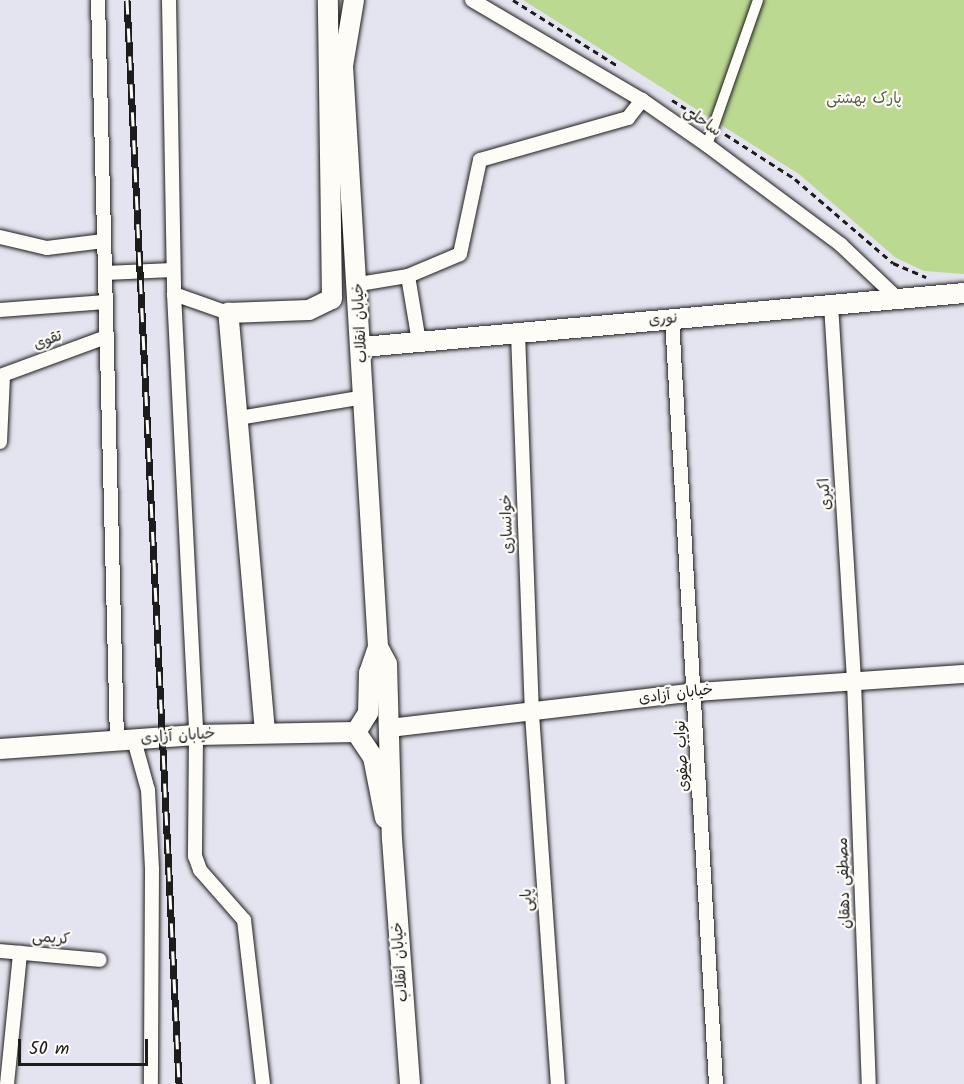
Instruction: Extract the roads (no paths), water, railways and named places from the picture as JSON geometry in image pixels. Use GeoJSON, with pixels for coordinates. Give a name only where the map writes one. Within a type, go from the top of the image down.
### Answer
{"type":"FeatureCollection","features":[{"type":"Feature","properties":{"kind":"main road","name":"خیابان انقلاب"},"geometry":{"type":"LineString","coordinates":[[228,313],[322,308],[335,286],[324,36],[328,0]]}},
{"type":"Feature","properties":{"kind":"main road","name":"خیابان انقلاب"},"geometry":{"type":"LineString","coordinates":[[354,0],[343,66],[363,347],[378,647],[369,673],[368,713],[356,732],[373,757],[392,839]]}},
{"type":"Feature","properties":{"kind":"main road","name":"نوری"},"geometry":{"type":"LineString","coordinates":[[363,347],[896,297],[964,293]]}},
{"type":"Feature","properties":{"kind":"main road"},"geometry":{"type":"LineString","coordinates":[[228,313],[265,732]]}},
{"type":"Feature","properties":{"kind":"main road","name":"خیابان انقلاب"},"geometry":{"type":"LineString","coordinates":[[378,647],[387,664],[392,839],[410,1084]]}},
{"type":"Feature","properties":{"kind":"main road","name":"خیابان آزادی"},"geometry":{"type":"LineString","coordinates":[[0,749],[196,735],[356,732]]}},
{"type":"Feature","properties":{"kind":"street"},"geometry":{"type":"LineString","coordinates":[[98,0],[106,337],[126,741],[148,790],[152,870],[151,1084]]}},
{"type":"Feature","properties":{"kind":"street"},"geometry":{"type":"LineString","coordinates":[[170,0],[173,270],[196,735],[195,856],[200,870],[244,920],[263,1084]]}},
{"type":"Feature","properties":{"kind":"street","name":"ساحلی"},"geometry":{"type":"LineString","coordinates":[[472,0],[642,100],[707,145],[841,244],[896,297]]}},
{"type":"Feature","properties":{"kind":"street"},"geometry":{"type":"LineString","coordinates":[[707,145],[758,0]]}},
{"type":"Feature","properties":{"kind":"street"},"geometry":{"type":"LineString","coordinates":[[359,284],[408,276],[460,254],[480,160],[628,118],[642,100]]}},
{"type":"Feature","properties":{"kind":"street"},"geometry":{"type":"LineString","coordinates":[[0,237],[47,248],[104,241]]}},
{"type":"Feature","properties":{"kind":"street"},"geometry":{"type":"LineString","coordinates":[[105,273],[173,270]]}},
{"type":"Feature","properties":{"kind":"street"},"geometry":{"type":"LineString","coordinates":[[408,276],[419,342]]}},
{"type":"Feature","properties":{"kind":"street"},"geometry":{"type":"LineString","coordinates":[[174,294],[228,313]]}},
{"type":"Feature","properties":{"kind":"street"},"geometry":{"type":"LineString","coordinates":[[0,310],[106,302]]}},
{"type":"Feature","properties":{"kind":"street","name":"اکبری"},"geometry":{"type":"LineString","coordinates":[[831,304],[854,681]]}},
{"type":"Feature","properties":{"kind":"street","name":"نواب صفوی"},"geometry":{"type":"LineString","coordinates":[[672,319],[697,692],[716,1084]]}},
{"type":"Feature","properties":{"kind":"street","name":"خوانساری"},"geometry":{"type":"LineString","coordinates":[[518,333],[532,714]]}},
{"type":"Feature","properties":{"kind":"street","name":"تقوی"},"geometry":{"type":"LineString","coordinates":[[1,376],[106,337]]}},
{"type":"Feature","properties":{"kind":"street"},"geometry":{"type":"LineString","coordinates":[[0,442],[1,376]]}},
{"type":"Feature","properties":{"kind":"street"},"geometry":{"type":"LineString","coordinates":[[239,418],[364,397]]}},
{"type":"Feature","properties":{"kind":"street","name":"خیابان آزادی"},"geometry":{"type":"LineString","coordinates":[[390,728],[532,714],[697,692],[964,674]]}},
{"type":"Feature","properties":{"kind":"street","name":"مصطفی دهقان"},"geometry":{"type":"LineString","coordinates":[[854,681],[869,1084]]}},
{"type":"Feature","properties":{"kind":"street","name":"پاپی"},"geometry":{"type":"LineString","coordinates":[[532,714],[558,1084]]}},
{"type":"Feature","properties":{"kind":"street","name":"کریمی"},"geometry":{"type":"LineString","coordinates":[[0,951],[100,960]]}},
{"type":"Feature","properties":{"kind":"street"},"geometry":{"type":"LineString","coordinates":[[7,1084],[21,953]]}},
{"type":"Feature","properties":{"kind":"railway"},"geometry":{"type":"LineString","coordinates":[[127,0],[179,1084]]}},
{"type":"Feature","properties":{"kind":"park label","name":"پارک بهشتی"},"geometry":{"type":"Point","coordinates":[864,100]}}]}
